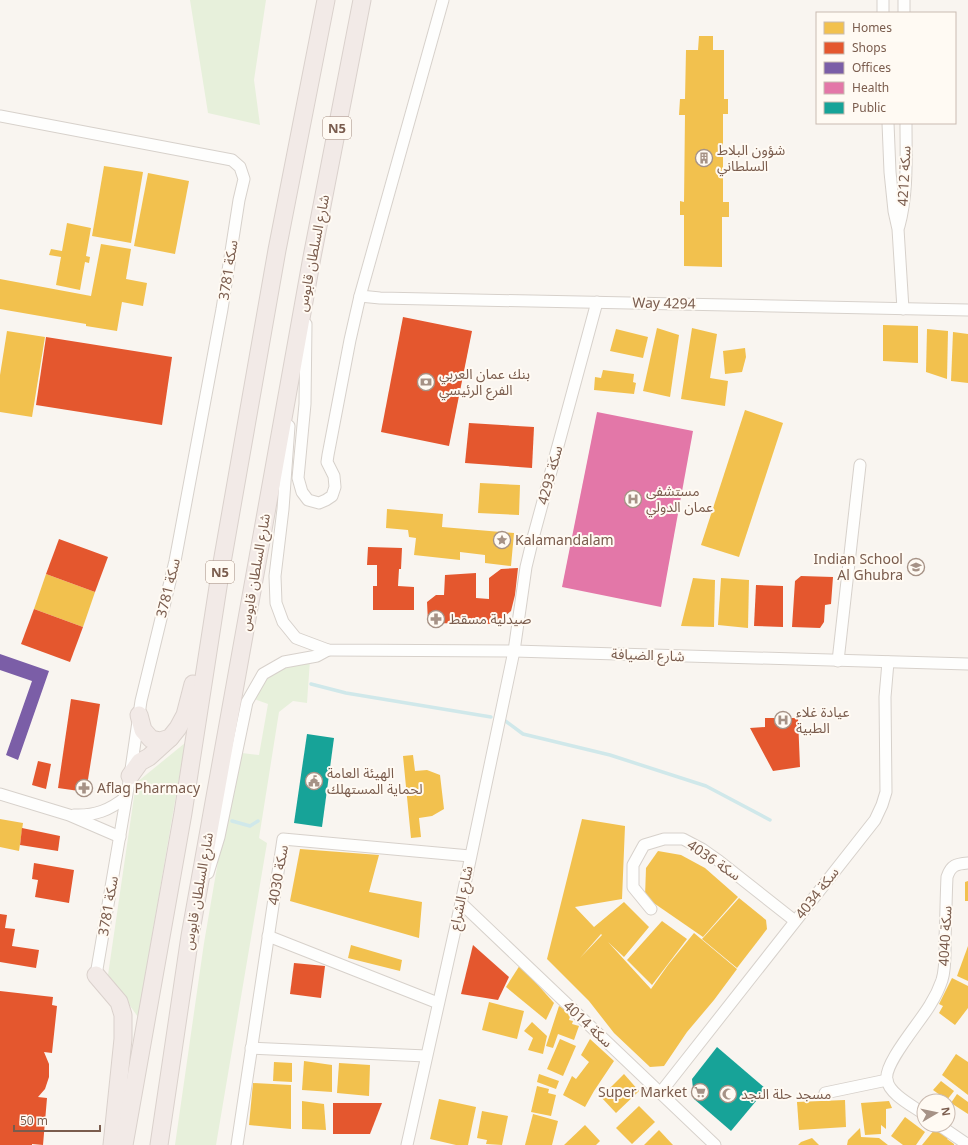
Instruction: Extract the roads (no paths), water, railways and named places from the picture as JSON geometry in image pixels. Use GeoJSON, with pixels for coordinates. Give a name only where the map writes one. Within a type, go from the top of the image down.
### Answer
{"type":"FeatureCollection","features":[{"type":"Feature","properties":{"kind":"highway","name":"شارع السلطان قابوس"},"geometry":{"type":"LineString","coordinates":[[124,1145],[183,813],[220,574],[277,250],[326,0]]}},
{"type":"Feature","properties":{"kind":"highway","name":"شارع السلطان قابوس"},"geometry":{"type":"LineString","coordinates":[[159,1145],[190,936],[307,287],[362,0]]}},
{"type":"Feature","properties":{"kind":"highway"},"geometry":{"type":"LineString","coordinates":[[130,776],[140,762],[149,757],[170,738],[185,715],[220,574]]}},
{"type":"Feature","properties":{"kind":"highway"},"geometry":{"type":"LineString","coordinates":[[139,715],[143,730],[150,739],[160,741],[170,738]]}},
{"type":"Feature","properties":{"kind":"highway"},"geometry":{"type":"LineString","coordinates":[[96,975],[119,1002],[123,1015],[123,1038],[112,1145]]}},
{"type":"Feature","properties":{"kind":"street"},"geometry":{"type":"LineString","coordinates":[[307,287],[305,404],[298,478],[302,492],[308,500],[318,503],[332,496],[335,487],[334,476],[327,462],[350,340],[360,296],[443,0]]}},
{"type":"Feature","properties":{"kind":"street"},"geometry":{"type":"LineString","coordinates":[[883,0],[883,12]]}},
{"type":"Feature","properties":{"kind":"street"},"geometry":{"type":"LineString","coordinates":[[904,0],[904,12]]}},
{"type":"Feature","properties":{"kind":"street","name":"سكة 3781"},"geometry":{"type":"LineString","coordinates":[[0,116],[212,157],[227,165],[234,171],[237,181],[239,200],[222,309],[176,553],[151,656],[139,715],[96,975]]}},
{"type":"Feature","properties":{"kind":"street","name":"سكة 4212"},"geometry":{"type":"LineString","coordinates":[[888,124],[890,172],[894,211],[898,229],[903,309]]}},
{"type":"Feature","properties":{"kind":"street","name":"سكة 4212"},"geometry":{"type":"LineString","coordinates":[[898,229],[903,212],[906,162],[906,124]]}},
{"type":"Feature","properties":{"kind":"street"},"geometry":{"type":"LineString","coordinates":[[890,172],[905,180]]}},
{"type":"Feature","properties":{"kind":"street","name":"Way 4294"},"geometry":{"type":"LineString","coordinates":[[360,296],[380,298],[968,310]]}},
{"type":"Feature","properties":{"kind":"street","name":"سكة 4293"},"geometry":{"type":"LineString","coordinates":[[514,651],[526,567],[597,302]]}},
{"type":"Feature","properties":{"kind":"street"},"geometry":{"type":"LineString","coordinates":[[294,358],[283,509],[275,576],[276,603],[283,622],[296,638],[328,650]]}},
{"type":"Feature","properties":{"kind":"street"},"geometry":{"type":"LineString","coordinates":[[838,661],[860,465]]}},
{"type":"Feature","properties":{"kind":"street"},"geometry":{"type":"LineString","coordinates":[[190,936],[219,837],[247,702],[263,674],[284,662],[317,656],[328,650]]}},
{"type":"Feature","properties":{"kind":"street","name":"شارع الضيافة"},"geometry":{"type":"LineString","coordinates":[[328,650],[514,651],[968,664]]}},
{"type":"Feature","properties":{"kind":"street","name":"شارع الشراع"},"geometry":{"type":"LineString","coordinates":[[406,1145],[461,903],[514,651]]}},
{"type":"Feature","properties":{"kind":"street","name":"سكة 4034"},"geometry":{"type":"LineString","coordinates":[[661,1092],[875,820],[886,792],[885,697],[888,662]]}},
{"type":"Feature","properties":{"kind":"street"},"geometry":{"type":"LineString","coordinates":[[0,794],[69,815],[120,837]]}},
{"type":"Feature","properties":{"kind":"street"},"geometry":{"type":"LineString","coordinates":[[69,815],[85,816],[100,813],[114,806],[126,797]]}},
{"type":"Feature","properties":{"kind":"street","name":"سكة 4030"},"geometry":{"type":"LineString","coordinates":[[238,1145],[283,839],[470,856]]}},
{"type":"Feature","properties":{"kind":"street","name":"سكة 4036"},"geometry":{"type":"LineString","coordinates":[[651,909],[633,887],[633,865],[644,846],[664,839],[683,839],[702,849],[719,861],[795,921]]}},
{"type":"Feature","properties":{"kind":"street","name":"سكة 4040"},"geometry":{"type":"LineString","coordinates":[[887,1080],[887,1069],[927,1011],[942,980],[945,964],[947,877],[949,869],[956,865],[968,863]]}},
{"type":"Feature","properties":{"kind":"street","name":"سكة 4014"},"geometry":{"type":"LineString","coordinates":[[461,903],[661,1092],[713,1144]]}},
{"type":"Feature","properties":{"kind":"street"},"geometry":{"type":"LineString","coordinates":[[268,936],[438,1003]]}},
{"type":"Feature","properties":{"kind":"street"},"geometry":{"type":"LineString","coordinates":[[252,1048],[426,1056]]}},
{"type":"Feature","properties":{"kind":"street"},"geometry":{"type":"LineString","coordinates":[[825,1093],[887,1080],[889,1087],[896,1094],[916,1108]]}},
{"type":"Feature","properties":{"kind":"street"},"geometry":{"type":"LineString","coordinates":[[951,1133],[968,1145]]}},
{"type":"Feature","properties":{"kind":"waterway"},"geometry":{"type":"LineString","coordinates":[[311,684],[346,693],[491,717]]}},
{"type":"Feature","properties":{"kind":"waterway"},"geometry":{"type":"LineString","coordinates":[[504,720],[523,734],[610,755],[706,786],[770,820]]}},
{"type":"Feature","properties":{"kind":"waterway"},"geometry":{"type":"LineString","coordinates":[[232,821],[250,826],[258,821]]}},
{"type":"Feature","properties":{"kind":"place","name":"شؤون البلاط السلطاني"},"geometry":{"type":"Point","coordinates":[704,158]}},
{"type":"Feature","properties":{"kind":"place","name":"بنك عمان العربي الفرع الرئيسي"},"geometry":{"type":"Point","coordinates":[426,382]}},
{"type":"Feature","properties":{"kind":"place","name":"مستشفى عمان الدولي"},"geometry":{"type":"Point","coordinates":[633,499]}},
{"type":"Feature","properties":{"kind":"place","name":"Kalamandalam"},"geometry":{"type":"Point","coordinates":[502,540]}},
{"type":"Feature","properties":{"kind":"place","name":"Indian School Al Ghubra"},"geometry":{"type":"Point","coordinates":[916,567]}},
{"type":"Feature","properties":{"kind":"place","name":"صيدلية مسقط"},"geometry":{"type":"Point","coordinates":[436,619]}},
{"type":"Feature","properties":{"kind":"place","name":"عيادة غلاء الطبية"},"geometry":{"type":"Point","coordinates":[783,720]}},
{"type":"Feature","properties":{"kind":"place","name":"الهيئة العامة لحماية المستهلك"},"geometry":{"type":"Point","coordinates":[314,781]}},
{"type":"Feature","properties":{"kind":"place","name":"Aflag Pharmacy"},"geometry":{"type":"Point","coordinates":[84,788]}},
{"type":"Feature","properties":{"kind":"place","name":"Super Market"},"geometry":{"type":"Point","coordinates":[700,1092]}},
{"type":"Feature","properties":{"kind":"place","name":"مسجد حلة النجد"},"geometry":{"type":"Point","coordinates":[728,1094]}}]}
